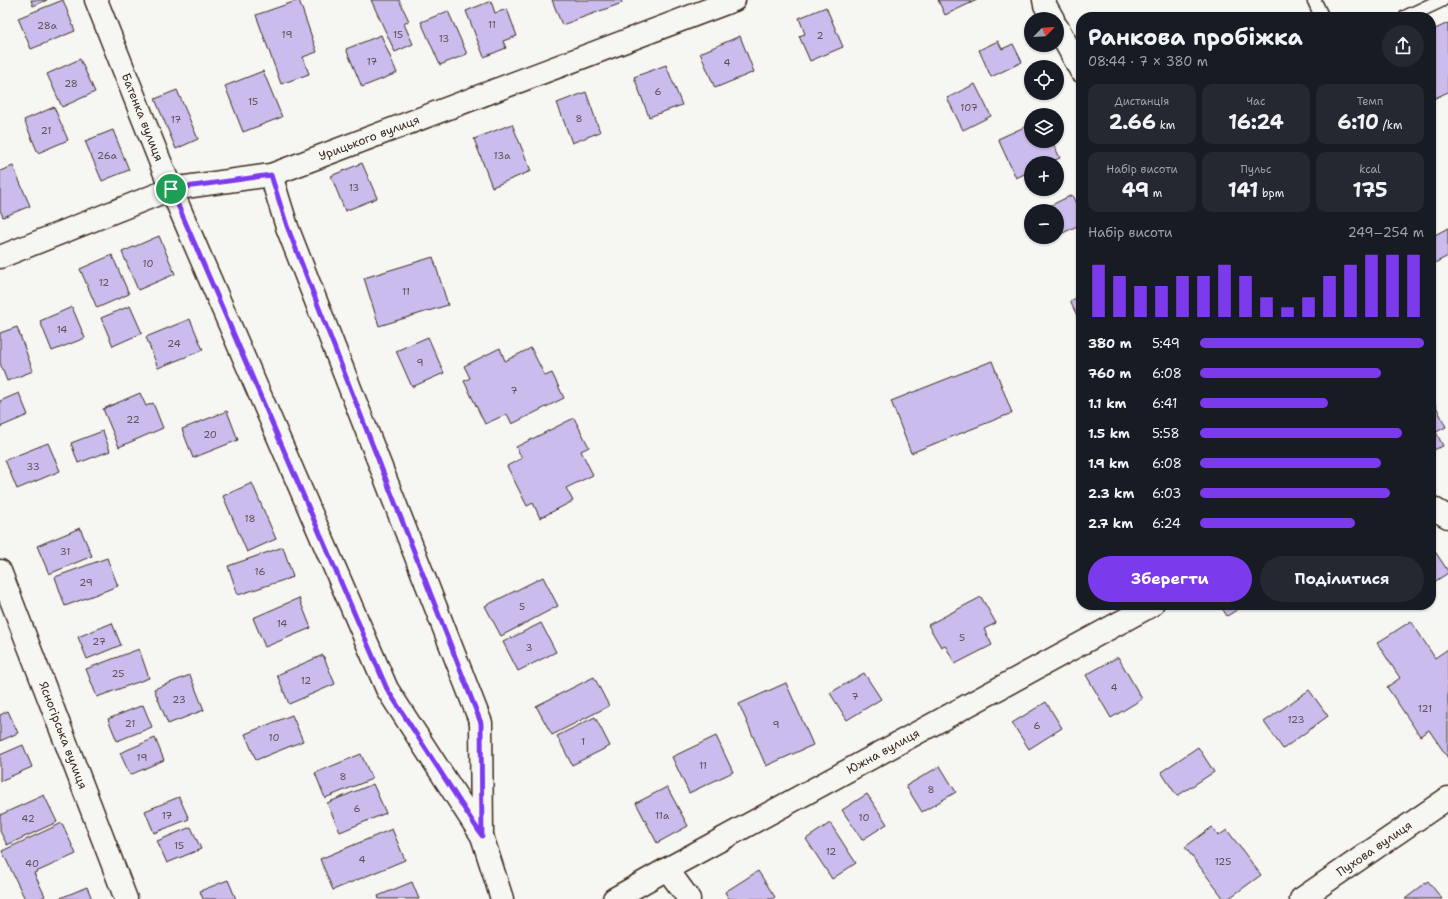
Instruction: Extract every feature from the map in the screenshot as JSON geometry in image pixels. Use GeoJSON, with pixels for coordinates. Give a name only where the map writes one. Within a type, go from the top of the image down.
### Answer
{"type":"FeatureCollection","features":[{"type":"Feature","properties":{"kind":"street","name":"Батенка вулиця"},"geometry":{"type":"LineString","coordinates":[[96,0],[171,189],[387,689],[482,836],[502,899]]}},
{"type":"Feature","properties":{"kind":"street","name":"Урицького вулиця"},"geometry":{"type":"LineString","coordinates":[[0,257],[171,189],[271,175],[734,0]]}},
{"type":"Feature","properties":{"kind":"street"},"geometry":{"type":"LineString","coordinates":[[1044,0],[1049,12]]}},
{"type":"Feature","properties":{"kind":"street"},"geometry":{"type":"LineString","coordinates":[[1064,40],[1076,62]]}},
{"type":"Feature","properties":{"kind":"street","name":"Батенка вулиця"},"geometry":{"type":"LineString","coordinates":[[271,175],[287,226],[481,723],[482,836]]}},
{"type":"Feature","properties":{"kind":"street"},"geometry":{"type":"LineString","coordinates":[[1436,510],[1448,517]]}},
{"type":"Feature","properties":{"kind":"street","name":"Ясногірська вулиця"},"geometry":{"type":"LineString","coordinates":[[0,571],[126,899]]}},
{"type":"Feature","properties":{"kind":"street","name":"Южна вулиця"},"geometry":{"type":"LineString","coordinates":[[614,899],[1143,610]]}},
{"type":"Feature","properties":{"kind":"street","name":"Пухова вулиця"},"geometry":{"type":"LineString","coordinates":[[1301,899],[1448,798]]}},
{"type":"Feature","properties":{"kind":"street"},"geometry":{"type":"LineString","coordinates":[[667,869],[689,899]]}},
{"type":"Feature","properties":{"kind":"lane"},"geometry":{"type":"LineString","coordinates":[[1314,0],[1320,12]]}},
{"type":"Feature","properties":{"kind":"lane"},"geometry":{"type":"LineString","coordinates":[[1417,12],[1442,0]]}},
{"type":"Feature","properties":{"kind":"building"},"geometry":{"type":"Polygon","coordinates":[[[31,0],[47,0],[33,6],[31,0]]]}},
{"type":"Feature","properties":{"kind":"building"},"geometry":{"type":"Polygon","coordinates":[[[63,0],[75,31],[31,49],[18,18],[63,0]]]}},
{"type":"Feature","properties":{"kind":"building"},"geometry":{"type":"Polygon","coordinates":[[[299,0],[317,52],[303,57],[309,74],[281,84],[256,15],[299,0]]]}},
{"type":"Feature","properties":{"kind":"building"},"geometry":{"type":"Polygon","coordinates":[[[371,0],[399,0],[409,21],[404,24],[413,44],[395,52],[371,0]]]}},
{"type":"Feature","properties":{"kind":"building"},"geometry":{"type":"Polygon","coordinates":[[[552,0],[621,0],[622,3],[562,25],[552,0]]]}},
{"type":"Feature","properties":{"kind":"building"},"geometry":{"type":"Polygon","coordinates":[[[938,0],[977,0],[945,15],[938,0]]]}},
{"type":"Feature","properties":{"kind":"building"},"geometry":{"type":"Polygon","coordinates":[[[491,1],[495,13],[507,9],[517,36],[503,41],[506,48],[484,57],[466,11],[491,1]]]}},
{"type":"Feature","properties":{"kind":"building"},"geometry":{"type":"Polygon","coordinates":[[[826,7],[843,47],[810,61],[799,36],[805,34],[799,18],[826,7]]]}},
{"type":"Feature","properties":{"kind":"building"},"geometry":{"type":"Polygon","coordinates":[[[448,11],[467,54],[440,65],[421,22],[448,11]]]}},
{"type":"Feature","properties":{"kind":"building"},"geometry":{"type":"Polygon","coordinates":[[[1448,23],[1448,92],[1436,98],[1436,29],[1448,23]]]}},
{"type":"Feature","properties":{"kind":"building"},"geometry":{"type":"Polygon","coordinates":[[[381,35],[397,73],[362,87],[346,49],[381,35]]]}},
{"type":"Feature","properties":{"kind":"building"},"geometry":{"type":"Polygon","coordinates":[[[740,36],[754,72],[715,88],[700,53],[740,36]]]}},
{"type":"Feature","properties":{"kind":"building"},"geometry":{"type":"Polygon","coordinates":[[[998,41],[1002,49],[1013,44],[1022,62],[991,77],[979,50],[998,41]]]}},
{"type":"Feature","properties":{"kind":"building"},"geometry":{"type":"Polygon","coordinates":[[[80,59],[95,92],[62,107],[47,74],[80,59]]]}},
{"type":"Feature","properties":{"kind":"building"},"geometry":{"type":"Polygon","coordinates":[[[666,65],[682,105],[649,117],[634,77],[666,65]]]}},
{"type":"Feature","properties":{"kind":"building"},"geometry":{"type":"Polygon","coordinates":[[[263,71],[282,117],[243,132],[225,86],[263,71]]]}},
{"type":"Feature","properties":{"kind":"building"},"geometry":{"type":"Polygon","coordinates":[[[975,84],[991,116],[963,130],[947,98],[975,84]]]}},
{"type":"Feature","properties":{"kind":"building"},"geometry":{"type":"Polygon","coordinates":[[[177,90],[198,139],[176,149],[155,99],[177,90]]]}},
{"type":"Feature","properties":{"kind":"building"},"geometry":{"type":"Polygon","coordinates":[[[586,92],[600,132],[572,143],[557,103],[586,92]]]}},
{"type":"Feature","properties":{"kind":"building"},"geometry":{"type":"Polygon","coordinates":[[[54,107],[68,140],[38,153],[24,120],[54,107]]]}},
{"type":"Feature","properties":{"kind":"building"},"geometry":{"type":"Polygon","coordinates":[[[512,124],[531,171],[492,187],[474,139],[512,124]]]}},
{"type":"Feature","properties":{"kind":"building"},"geometry":{"type":"Polygon","coordinates":[[[1024,127],[1024,148],[1055,148],[1059,156],[1024,156],[1024,174],[1016,178],[998,139],[1024,127]]]}},
{"type":"Feature","properties":{"kind":"building"},"geometry":{"type":"Polygon","coordinates":[[[113,130],[129,170],[102,181],[85,141],[113,130]]]}},
{"type":"Feature","properties":{"kind":"building"},"geometry":{"type":"Polygon","coordinates":[[[362,163],[377,198],[345,211],[331,176],[362,163]]]}},
{"type":"Feature","properties":{"kind":"building"},"geometry":{"type":"Polygon","coordinates":[[[13,166],[30,206],[3,217],[0,210],[0,171],[13,166]]]}},
{"type":"Feature","properties":{"kind":"building"},"geometry":{"type":"Polygon","coordinates":[[[1072,195],[1076,203],[1076,226],[1064,232],[1064,204],[1053,204],[1072,195]]]}},
{"type":"Feature","properties":{"kind":"building"},"geometry":{"type":"Polygon","coordinates":[[[1448,228],[1448,256],[1436,262],[1436,234],[1448,228]]]}},
{"type":"Feature","properties":{"kind":"building"},"geometry":{"type":"Polygon","coordinates":[[[159,236],[175,274],[138,290],[122,252],[159,236]]]}},
{"type":"Feature","properties":{"kind":"building"},"geometry":{"type":"Polygon","coordinates":[[[112,255],[129,294],[97,308],[80,269],[112,255]]]}},
{"type":"Feature","properties":{"kind":"building"},"geometry":{"type":"Polygon","coordinates":[[[433,257],[448,305],[379,326],[364,278],[433,257]]]}},
{"type":"Feature","properties":{"kind":"building"},"geometry":{"type":"Polygon","coordinates":[[[1076,298],[1076,314],[1070,301],[1076,298]]]}},
{"type":"Feature","properties":{"kind":"building"},"geometry":{"type":"Polygon","coordinates":[[[130,306],[142,333],[113,346],[101,318],[130,306]]]}},
{"type":"Feature","properties":{"kind":"building"},"geometry":{"type":"Polygon","coordinates":[[[72,307],[85,338],[52,351],[40,321],[72,307]]]}},
{"type":"Feature","properties":{"kind":"building"},"geometry":{"type":"Polygon","coordinates":[[[190,319],[203,350],[158,368],[146,337],[190,319]]]}},
{"type":"Feature","properties":{"kind":"building"},"geometry":{"type":"Polygon","coordinates":[[[17,327],[33,371],[7,381],[0,363],[0,333],[17,327]]]}},
{"type":"Feature","properties":{"kind":"building"},"geometry":{"type":"Polygon","coordinates":[[[428,337],[444,373],[412,387],[396,351],[428,337]]]}},
{"type":"Feature","properties":{"kind":"building"},"geometry":{"type":"Polygon","coordinates":[[[500,348],[505,361],[531,348],[545,376],[552,373],[564,398],[512,424],[507,414],[485,424],[464,381],[470,378],[464,366],[500,348]]]}},
{"type":"Feature","properties":{"kind":"building"},"geometry":{"type":"Polygon","coordinates":[[[992,361],[1012,413],[911,453],[891,401],[992,361]]]}},
{"type":"Feature","properties":{"kind":"building"},"geometry":{"type":"Polygon","coordinates":[[[19,393],[28,415],[0,427],[0,401],[19,393]]]}},
{"type":"Feature","properties":{"kind":"building"},"geometry":{"type":"Polygon","coordinates":[[[140,393],[146,406],[153,403],[163,428],[119,447],[103,409],[140,393]]]}},
{"type":"Feature","properties":{"kind":"building"},"geometry":{"type":"Polygon","coordinates":[[[1436,406],[1446,427],[1436,432],[1436,406]]]}},
{"type":"Feature","properties":{"kind":"building"},"geometry":{"type":"Polygon","coordinates":[[[227,411],[238,440],[193,458],[182,429],[227,411]]]}},
{"type":"Feature","properties":{"kind":"building"},"geometry":{"type":"Polygon","coordinates":[[[574,418],[589,447],[581,451],[593,475],[566,488],[573,501],[540,518],[533,503],[527,506],[507,466],[522,458],[516,447],[574,418]]]}},
{"type":"Feature","properties":{"kind":"building"},"geometry":{"type":"Polygon","coordinates":[[[103,431],[110,451],[78,463],[71,443],[103,431]]]}},
{"type":"Feature","properties":{"kind":"building"},"geometry":{"type":"Polygon","coordinates":[[[1436,432],[1443,446],[1436,449],[1436,432]]]}},
{"type":"Feature","properties":{"kind":"building"},"geometry":{"type":"Polygon","coordinates":[[[48,443],[60,471],[17,489],[5,460],[48,443]]]}},
{"type":"Feature","properties":{"kind":"building"},"geometry":{"type":"Polygon","coordinates":[[[252,483],[276,539],[247,552],[223,496],[252,483]]]}},
{"type":"Feature","properties":{"kind":"building"},"geometry":{"type":"Polygon","coordinates":[[[80,528],[92,556],[49,574],[37,546],[80,528]]]}},
{"type":"Feature","properties":{"kind":"building"},"geometry":{"type":"Polygon","coordinates":[[[283,547],[293,577],[238,595],[228,566],[283,547]]]}},
{"type":"Feature","properties":{"kind":"building"},"geometry":{"type":"Polygon","coordinates":[[[1436,553],[1448,571],[1448,573],[1436,581],[1436,553]]]}},
{"type":"Feature","properties":{"kind":"building"},"geometry":{"type":"Polygon","coordinates":[[[107,558],[118,586],[65,606],[55,577],[107,558]]]}},
{"type":"Feature","properties":{"kind":"building"},"geometry":{"type":"Polygon","coordinates":[[[543,577],[558,606],[501,636],[485,606],[543,577]]]}},
{"type":"Feature","properties":{"kind":"building"},"geometry":{"type":"Polygon","coordinates":[[[981,597],[996,623],[984,629],[992,645],[955,664],[945,645],[941,647],[928,625],[981,597]]]}},
{"type":"Feature","properties":{"kind":"building"},"geometry":{"type":"Polygon","coordinates":[[[299,598],[311,628],[265,647],[253,618],[299,598]]]}},
{"type":"Feature","properties":{"kind":"building"},"geometry":{"type":"Polygon","coordinates":[[[1223,610],[1237,610],[1227,616],[1223,610]]]}},
{"type":"Feature","properties":{"kind":"building"},"geometry":{"type":"Polygon","coordinates":[[[1411,621],[1435,658],[1448,649],[1448,758],[1429,730],[1420,736],[1387,687],[1400,678],[1377,643],[1411,621]]]}},
{"type":"Feature","properties":{"kind":"building"},"geometry":{"type":"Polygon","coordinates":[[[112,623],[121,645],[87,659],[78,637],[112,623]]]}},
{"type":"Feature","properties":{"kind":"building"},"geometry":{"type":"Polygon","coordinates":[[[541,623],[556,652],[518,671],[503,642],[541,623]]]}},
{"type":"Feature","properties":{"kind":"building"},"geometry":{"type":"Polygon","coordinates":[[[139,649],[149,678],[97,697],[86,669],[139,649]]]}},
{"type":"Feature","properties":{"kind":"building"},"geometry":{"type":"Polygon","coordinates":[[[323,655],[335,684],[289,704],[277,675],[323,655]]]}},
{"type":"Feature","properties":{"kind":"building"},"geometry":{"type":"Polygon","coordinates":[[[1118,657],[1142,699],[1111,718],[1086,675],[1118,657]]]}},
{"type":"Feature","properties":{"kind":"building"},"geometry":{"type":"Polygon","coordinates":[[[864,673],[881,699],[847,720],[830,693],[864,673]]]}},
{"type":"Feature","properties":{"kind":"building"},"geometry":{"type":"Polygon","coordinates":[[[190,675],[204,710],[168,724],[154,689],[190,675]]]}},
{"type":"Feature","properties":{"kind":"building"},"geometry":{"type":"Polygon","coordinates":[[[594,677],[609,706],[552,735],[536,706],[594,677]]]}},
{"type":"Feature","properties":{"kind":"building"},"geometry":{"type":"Polygon","coordinates":[[[786,683],[813,745],[766,766],[739,704],[786,683]]]}},
{"type":"Feature","properties":{"kind":"building"},"geometry":{"type":"Polygon","coordinates":[[[1309,690],[1328,716],[1283,749],[1264,722],[1309,690]]]}},
{"type":"Feature","properties":{"kind":"building"},"geometry":{"type":"Polygon","coordinates":[[[1046,702],[1062,728],[1029,749],[1012,723],[1046,702]]]}},
{"type":"Feature","properties":{"kind":"building"},"geometry":{"type":"Polygon","coordinates":[[[143,705],[152,727],[117,741],[108,719],[143,705]]]}},
{"type":"Feature","properties":{"kind":"building"},"geometry":{"type":"Polygon","coordinates":[[[8,711],[18,733],[0,741],[0,715],[8,711]]]}},
{"type":"Feature","properties":{"kind":"building"},"geometry":{"type":"Polygon","coordinates":[[[292,715],[303,741],[256,760],[245,734],[292,715]]]}},
{"type":"Feature","properties":{"kind":"building"},"geometry":{"type":"Polygon","coordinates":[[[595,717],[610,746],[572,765],[557,736],[595,717]]]}},
{"type":"Feature","properties":{"kind":"building"},"geometry":{"type":"Polygon","coordinates":[[[716,736],[733,772],[689,793],[672,757],[716,736]]]}},
{"type":"Feature","properties":{"kind":"building"},"geometry":{"type":"Polygon","coordinates":[[[155,738],[164,760],[130,775],[120,753],[155,738]]]}},
{"type":"Feature","properties":{"kind":"building"},"geometry":{"type":"Polygon","coordinates":[[[23,745],[32,767],[0,781],[0,755],[23,745]]]}},
{"type":"Feature","properties":{"kind":"building"},"geometry":{"type":"Polygon","coordinates":[[[1198,747],[1214,772],[1177,796],[1161,772],[1198,747]]]}},
{"type":"Feature","properties":{"kind":"building"},"geometry":{"type":"Polygon","coordinates":[[[361,754],[372,779],[325,798],[315,773],[361,754]]]}},
{"type":"Feature","properties":{"kind":"building"},"geometry":{"type":"Polygon","coordinates":[[[940,766],[956,792],[922,812],[906,786],[940,766]]]}},
{"type":"Feature","properties":{"kind":"building"},"geometry":{"type":"Polygon","coordinates":[[[373,784],[386,813],[340,832],[327,803],[373,784]]]}},
{"type":"Feature","properties":{"kind":"building"},"geometry":{"type":"Polygon","coordinates":[[[667,787],[688,826],[657,843],[636,803],[667,787]]]}},
{"type":"Feature","properties":{"kind":"building"},"geometry":{"type":"Polygon","coordinates":[[[867,794],[887,824],[862,840],[842,810],[867,794]]]}},
{"type":"Feature","properties":{"kind":"building"},"geometry":{"type":"Polygon","coordinates":[[[44,795],[57,822],[7,845],[0,831],[0,815],[44,795]]]}},
{"type":"Feature","properties":{"kind":"building"},"geometry":{"type":"Polygon","coordinates":[[[179,797],[189,819],[154,833],[145,811],[179,797]]]}},
{"type":"Feature","properties":{"kind":"building"},"geometry":{"type":"Polygon","coordinates":[[[62,823],[76,854],[34,873],[45,896],[39,899],[25,899],[2,851],[62,823]]]}},
{"type":"Feature","properties":{"kind":"building"},"geometry":{"type":"Polygon","coordinates":[[[830,823],[856,863],[832,879],[806,839],[830,823]]]}},
{"type":"Feature","properties":{"kind":"building"},"geometry":{"type":"Polygon","coordinates":[[[191,827],[201,849],[167,863],[157,841],[191,827]]]}},
{"type":"Feature","properties":{"kind":"building"},"geometry":{"type":"Polygon","coordinates":[[[1212,827],[1218,836],[1227,830],[1261,875],[1228,899],[1224,899],[1185,847],[1212,827]]]}},
{"type":"Feature","properties":{"kind":"building"},"geometry":{"type":"Polygon","coordinates":[[[392,829],[405,860],[333,890],[320,859],[392,829]]]}},
{"type":"Feature","properties":{"kind":"building"},"geometry":{"type":"Polygon","coordinates":[[[758,871],[775,897],[772,899],[729,899],[725,892],[758,871]]]}},
{"type":"Feature","properties":{"kind":"building"},"geometry":{"type":"Polygon","coordinates":[[[228,880],[236,899],[203,899],[200,891],[228,880]]]}},
{"type":"Feature","properties":{"kind":"building"},"geometry":{"type":"Polygon","coordinates":[[[1428,881],[1442,899],[1405,899],[1428,881]]]}},
{"type":"Feature","properties":{"kind":"building"},"geometry":{"type":"Polygon","coordinates":[[[412,882],[419,899],[379,899],[378,896],[412,882]]]}},
{"type":"Feature","properties":{"kind":"building"},"geometry":{"type":"Polygon","coordinates":[[[87,887],[92,899],[58,899],[87,887]]]}},
{"type":"Feature","properties":{"kind":"route"},"geometry":{"type":"LineString","coordinates":[[271,175],[287,226],[481,723],[482,836],[387,689],[171,189],[271,175]]}}]}
